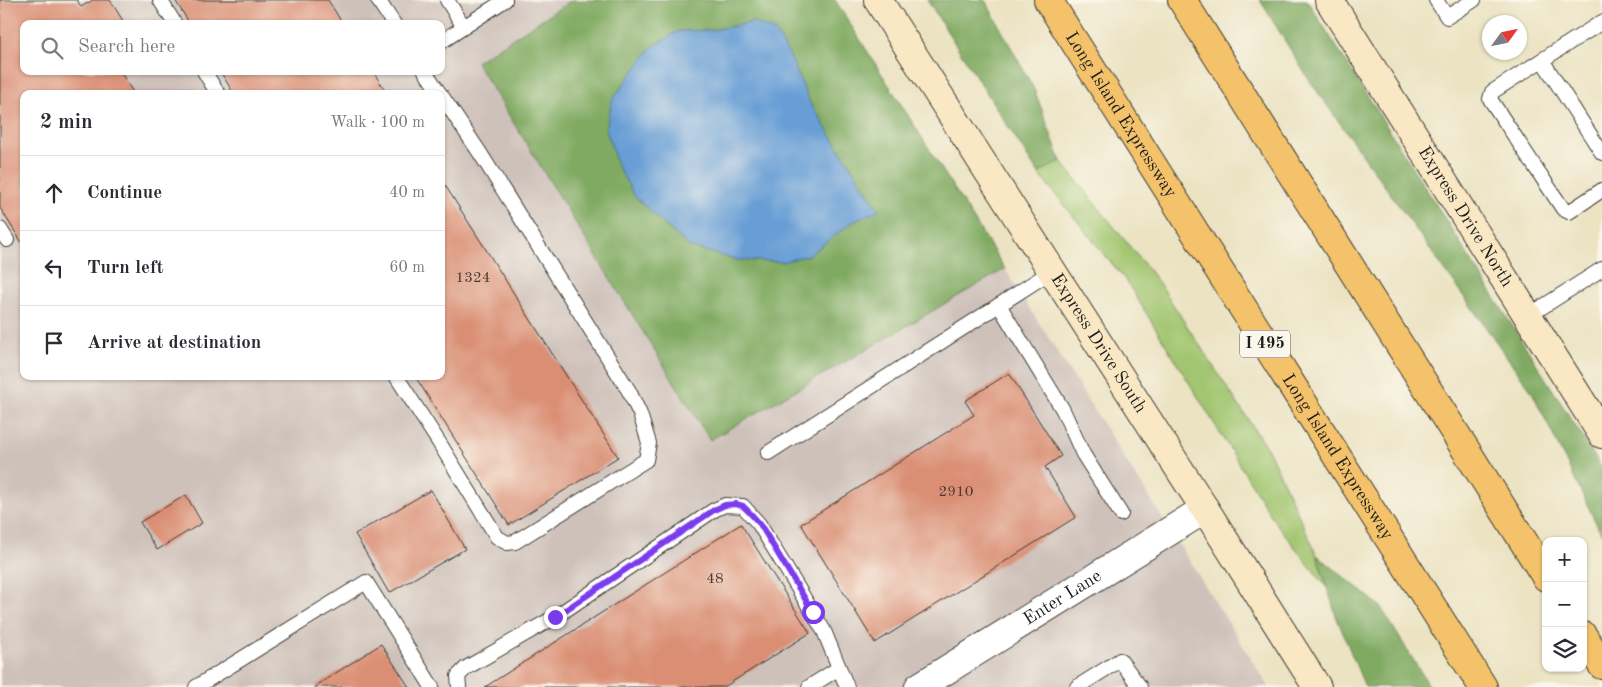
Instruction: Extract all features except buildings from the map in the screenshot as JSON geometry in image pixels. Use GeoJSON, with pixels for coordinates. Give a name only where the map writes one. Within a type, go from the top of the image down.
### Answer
{"type":"FeatureCollection","features":[{"type":"Feature","properties":{"kind":"highway","name":"Long Island Expressway"},"geometry":{"type":"LineString","coordinates":[[1048,0],[1483,687]]}},
{"type":"Feature","properties":{"kind":"highway"},"geometry":{"type":"LineString","coordinates":[[1182,0],[1542,571]]}},
{"type":"Feature","properties":{"kind":"highway"},"geometry":{"type":"LineString","coordinates":[[1587,642],[1602,665]]}},
{"type":"Feature","properties":{"kind":"main road","name":"Express Drive South"},"geometry":{"type":"LineString","coordinates":[[878,0],[1317,687]]}},
{"type":"Feature","properties":{"kind":"main road","name":"Express Drive North"},"geometry":{"type":"LineString","coordinates":[[1329,0],[1602,434]]}},
{"type":"Feature","properties":{"kind":"street","name":"Enter Lane"},"geometry":{"type":"LineString","coordinates":[[919,687],[1205,509]]}},
{"type":"Feature","properties":{"kind":"lane"},"geometry":{"type":"LineString","coordinates":[[160,0],[172,20]]}},
{"type":"Feature","properties":{"kind":"lane"},"geometry":{"type":"LineString","coordinates":[[378,0],[391,20]]}},
{"type":"Feature","properties":{"kind":"lane"},"geometry":{"type":"LineString","coordinates":[[447,0],[464,27]]}},
{"type":"Feature","properties":{"kind":"lane"},"geometry":{"type":"LineString","coordinates":[[445,39],[505,0]]}},
{"type":"Feature","properties":{"kind":"lane"},"geometry":{"type":"LineString","coordinates":[[1436,0],[1447,17],[1474,0]]}},
{"type":"Feature","properties":{"kind":"lane"},"geometry":{"type":"LineString","coordinates":[[1602,22],[1492,92],[1490,99],[1563,209],[1569,212],[1602,190]]}},
{"type":"Feature","properties":{"kind":"lane"},"geometry":{"type":"LineString","coordinates":[[1542,60],[1602,153]]}},
{"type":"Feature","properties":{"kind":"lane"},"geometry":{"type":"LineString","coordinates":[[206,75],[216,90]]}},
{"type":"Feature","properties":{"kind":"lane"},"geometry":{"type":"LineString","coordinates":[[428,75],[438,90]]}},
{"type":"Feature","properties":{"kind":"lane"},"geometry":{"type":"LineString","coordinates":[[399,380],[497,537],[507,543],[515,542],[646,460],[649,443],[640,414],[629,391],[445,100]]}},
{"type":"Feature","properties":{"kind":"lane"},"geometry":{"type":"LineString","coordinates":[[1528,316],[1602,269]]}},
{"type":"Feature","properties":{"kind":"lane"},"geometry":{"type":"LineString","coordinates":[[768,453],[1052,271]]}},
{"type":"Feature","properties":{"kind":"lane"},"geometry":{"type":"LineString","coordinates":[[1000,305],[1063,410],[1083,454],[1121,514]]}},
{"type":"Feature","properties":{"kind":"lane"},"geometry":{"type":"LineString","coordinates":[[459,687],[458,676],[466,668],[555,617],[714,510],[725,505],[743,506],[760,524],[824,631],[847,687]]}},
{"type":"Feature","properties":{"kind":"lane"},"geometry":{"type":"LineString","coordinates":[[196,687],[366,582],[432,687]]}},
{"type":"Feature","properties":{"kind":"lane"},"geometry":{"type":"LineString","coordinates":[[1077,687],[1120,660],[1140,687]]}},
{"type":"Feature","properties":{"kind":"lane"},"geometry":{"type":"LineString","coordinates":[[809,687],[839,668]]}},
{"type":"Feature","properties":{"kind":"shaded area"},"geometry":{"type":"Polygon","coordinates":[[[0,0],[835,0],[1269,687],[0,687],[0,0]]]}},
{"type":"Feature","properties":{"kind":"green space"},"geometry":{"type":"Polygon","coordinates":[[[572,0],[835,0],[1005,269],[710,440],[476,62],[572,0]]]}},
{"type":"Feature","properties":{"kind":"green space"},"geometry":{"type":"Polygon","coordinates":[[[927,0],[985,0],[1034,89],[1061,161],[1038,173],[927,0]]]}},
{"type":"Feature","properties":{"kind":"green space"},"geometry":{"type":"Polygon","coordinates":[[[1260,0],[1307,0],[1602,468],[1602,535],[1532,392],[1309,80],[1260,0]]]}},
{"type":"Feature","properties":{"kind":"green space"},"geometry":{"type":"Polygon","coordinates":[[[1061,161],[1157,280],[1270,453],[1317,555],[1327,588],[1275,522],[1127,282],[1038,173],[1061,161]]]}},
{"type":"Feature","properties":{"kind":"green space"},"geometry":{"type":"Polygon","coordinates":[[[1317,555],[1380,606],[1430,687],[1365,687],[1336,616],[1317,555]]]}},
{"type":"Feature","properties":{"kind":"water"},"geometry":{"type":"Polygon","coordinates":[[[753,22],[775,32],[790,56],[810,103],[879,210],[853,222],[809,255],[783,262],[738,260],[689,247],[635,197],[617,165],[606,129],[612,100],[651,48],[678,31],[713,30],[753,22]]]}},
{"type":"Feature","properties":{"kind":"route"},"geometry":{"type":"LineString","coordinates":[[555,617],[714,510],[725,505],[736,504],[743,506],[760,524],[813,612]]}}]}
